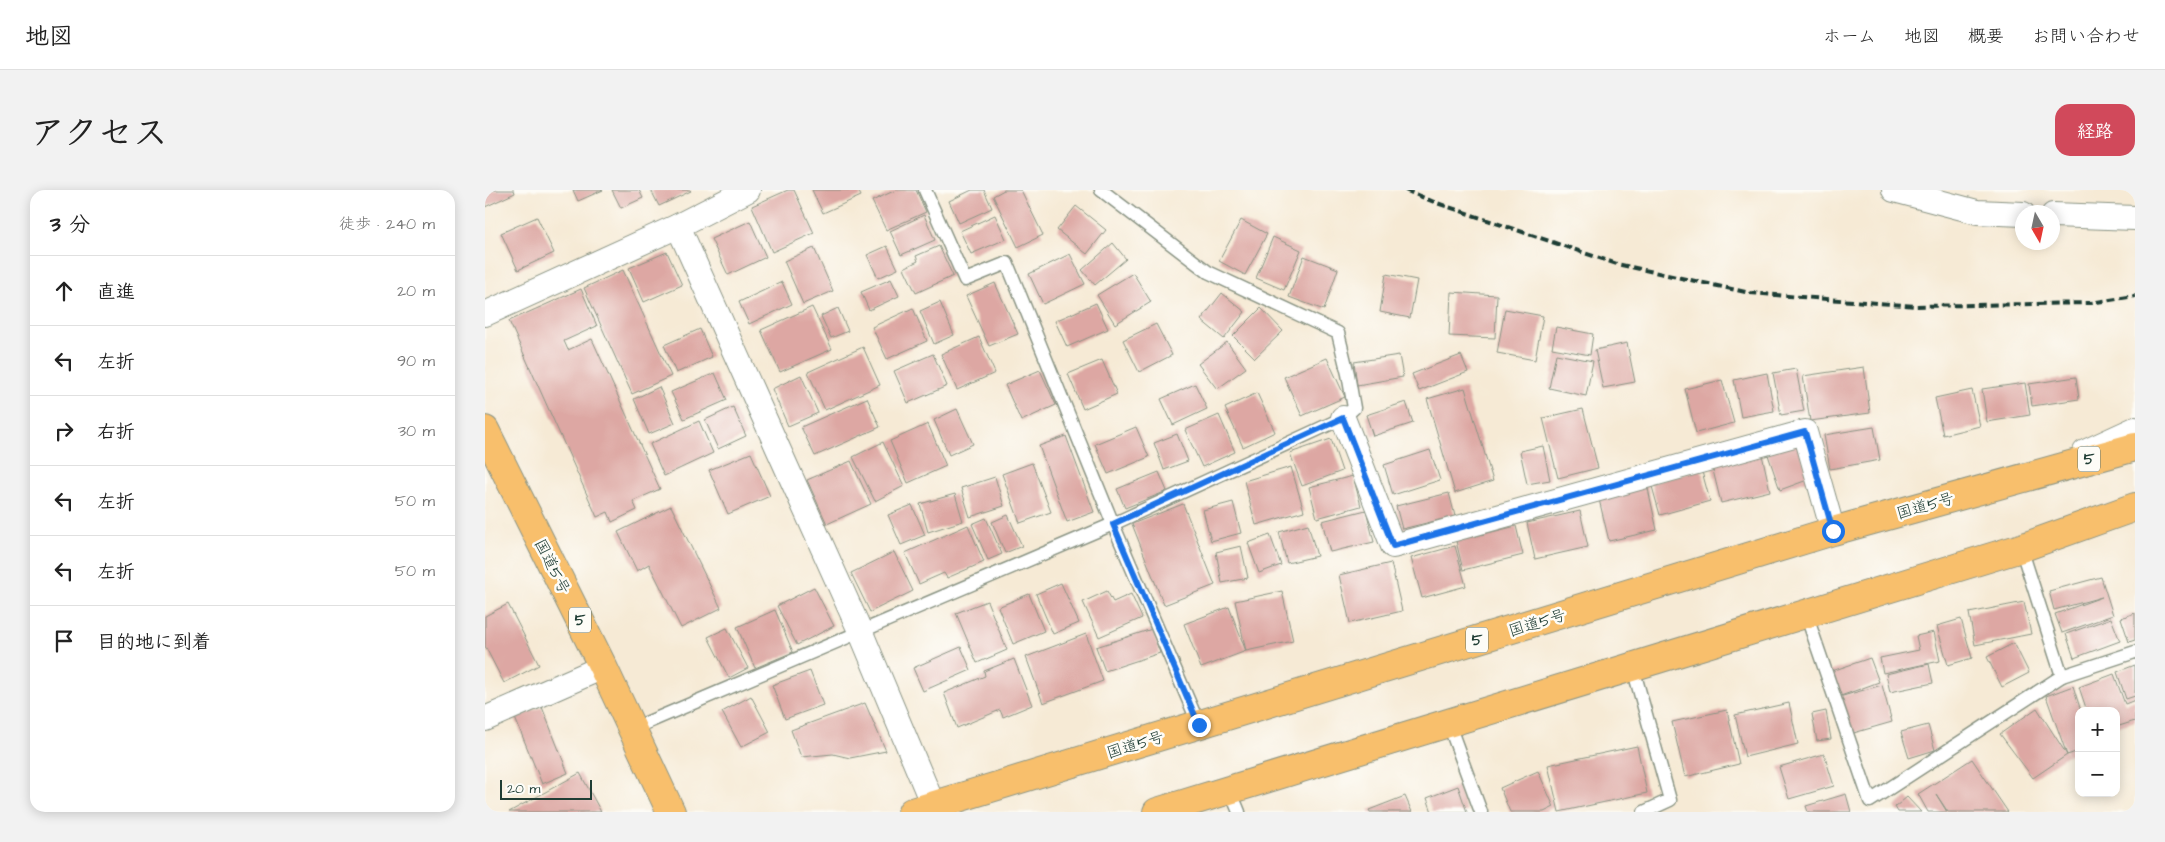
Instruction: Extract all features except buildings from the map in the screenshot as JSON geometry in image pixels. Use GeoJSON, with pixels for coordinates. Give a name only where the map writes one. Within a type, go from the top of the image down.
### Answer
{"type":"FeatureCollection","features":[{"type":"Feature","properties":{"kind":"highway","name":"国道5号"},"geometry":{"type":"LineString","coordinates":[[485,430],[603,667],[671,812]]}},
{"type":"Feature","properties":{"kind":"highway","name":"国道5号"},"geometry":{"type":"LineString","coordinates":[[922,808],[1833,531],[2135,447]]}},
{"type":"Feature","properties":{"kind":"highway"},"geometry":{"type":"LineString","coordinates":[[1157,812],[1234,801],[1447,722],[1633,668],[2021,548],[2135,507]]}},
{"type":"Feature","properties":{"kind":"street"},"geometry":{"type":"LineString","coordinates":[[485,314],[678,226],[712,198],[748,190]]}},
{"type":"Feature","properties":{"kind":"street"},"geometry":{"type":"LineString","coordinates":[[1894,190],[1977,212],[2015,214]]}},
{"type":"Feature","properties":{"kind":"street"},"geometry":{"type":"LineString","coordinates":[[2060,215],[2135,218]]}},
{"type":"Feature","properties":{"kind":"street"},"geometry":{"type":"LineString","coordinates":[[678,226],[861,633],[922,808]]}},
{"type":"Feature","properties":{"kind":"street"},"geometry":{"type":"LineString","coordinates":[[1343,418],[1393,546],[1805,432],[1833,531]]}},
{"type":"Feature","properties":{"kind":"street"},"geometry":{"type":"LineString","coordinates":[[2043,472],[2135,428]]}},
{"type":"Feature","properties":{"kind":"street"},"geometry":{"type":"LineString","coordinates":[[2078,528],[2135,518]]}},
{"type":"Feature","properties":{"kind":"street"},"geometry":{"type":"LineString","coordinates":[[485,719],[603,667]]}},
{"type":"Feature","properties":{"kind":"lane"},"geometry":{"type":"LineString","coordinates":[[925,190],[965,280],[1007,263],[1113,524],[1199,725]]}},
{"type":"Feature","properties":{"kind":"lane"},"geometry":{"type":"LineString","coordinates":[[632,729],[1113,524],[1343,418],[1354,408],[1338,333],[1208,272],[1101,190]]}},
{"type":"Feature","properties":{"kind":"lane"},"geometry":{"type":"LineString","coordinates":[[2021,548],[2062,676]]}},
{"type":"Feature","properties":{"kind":"lane"},"geometry":{"type":"LineString","coordinates":[[1806,614],[1870,801],[2062,676],[2135,652]]}},
{"type":"Feature","properties":{"kind":"lane"},"geometry":{"type":"LineString","coordinates":[[1633,668],[1670,800],[1644,812]]}},
{"type":"Feature","properties":{"kind":"lane"},"geometry":{"type":"LineString","coordinates":[[1447,722],[1481,812]]}},
{"type":"Feature","properties":{"kind":"railway"},"geometry":{"type":"LineString","coordinates":[[1405,190],[1434,202],[1617,264],[1750,293],[1916,306],[2091,303],[2135,296]]}},
{"type":"Feature","properties":{"kind":"route"},"geometry":{"type":"LineString","coordinates":[[1199,725],[1113,524],[1343,418],[1393,546],[1805,432],[1833,531]]}}]}
